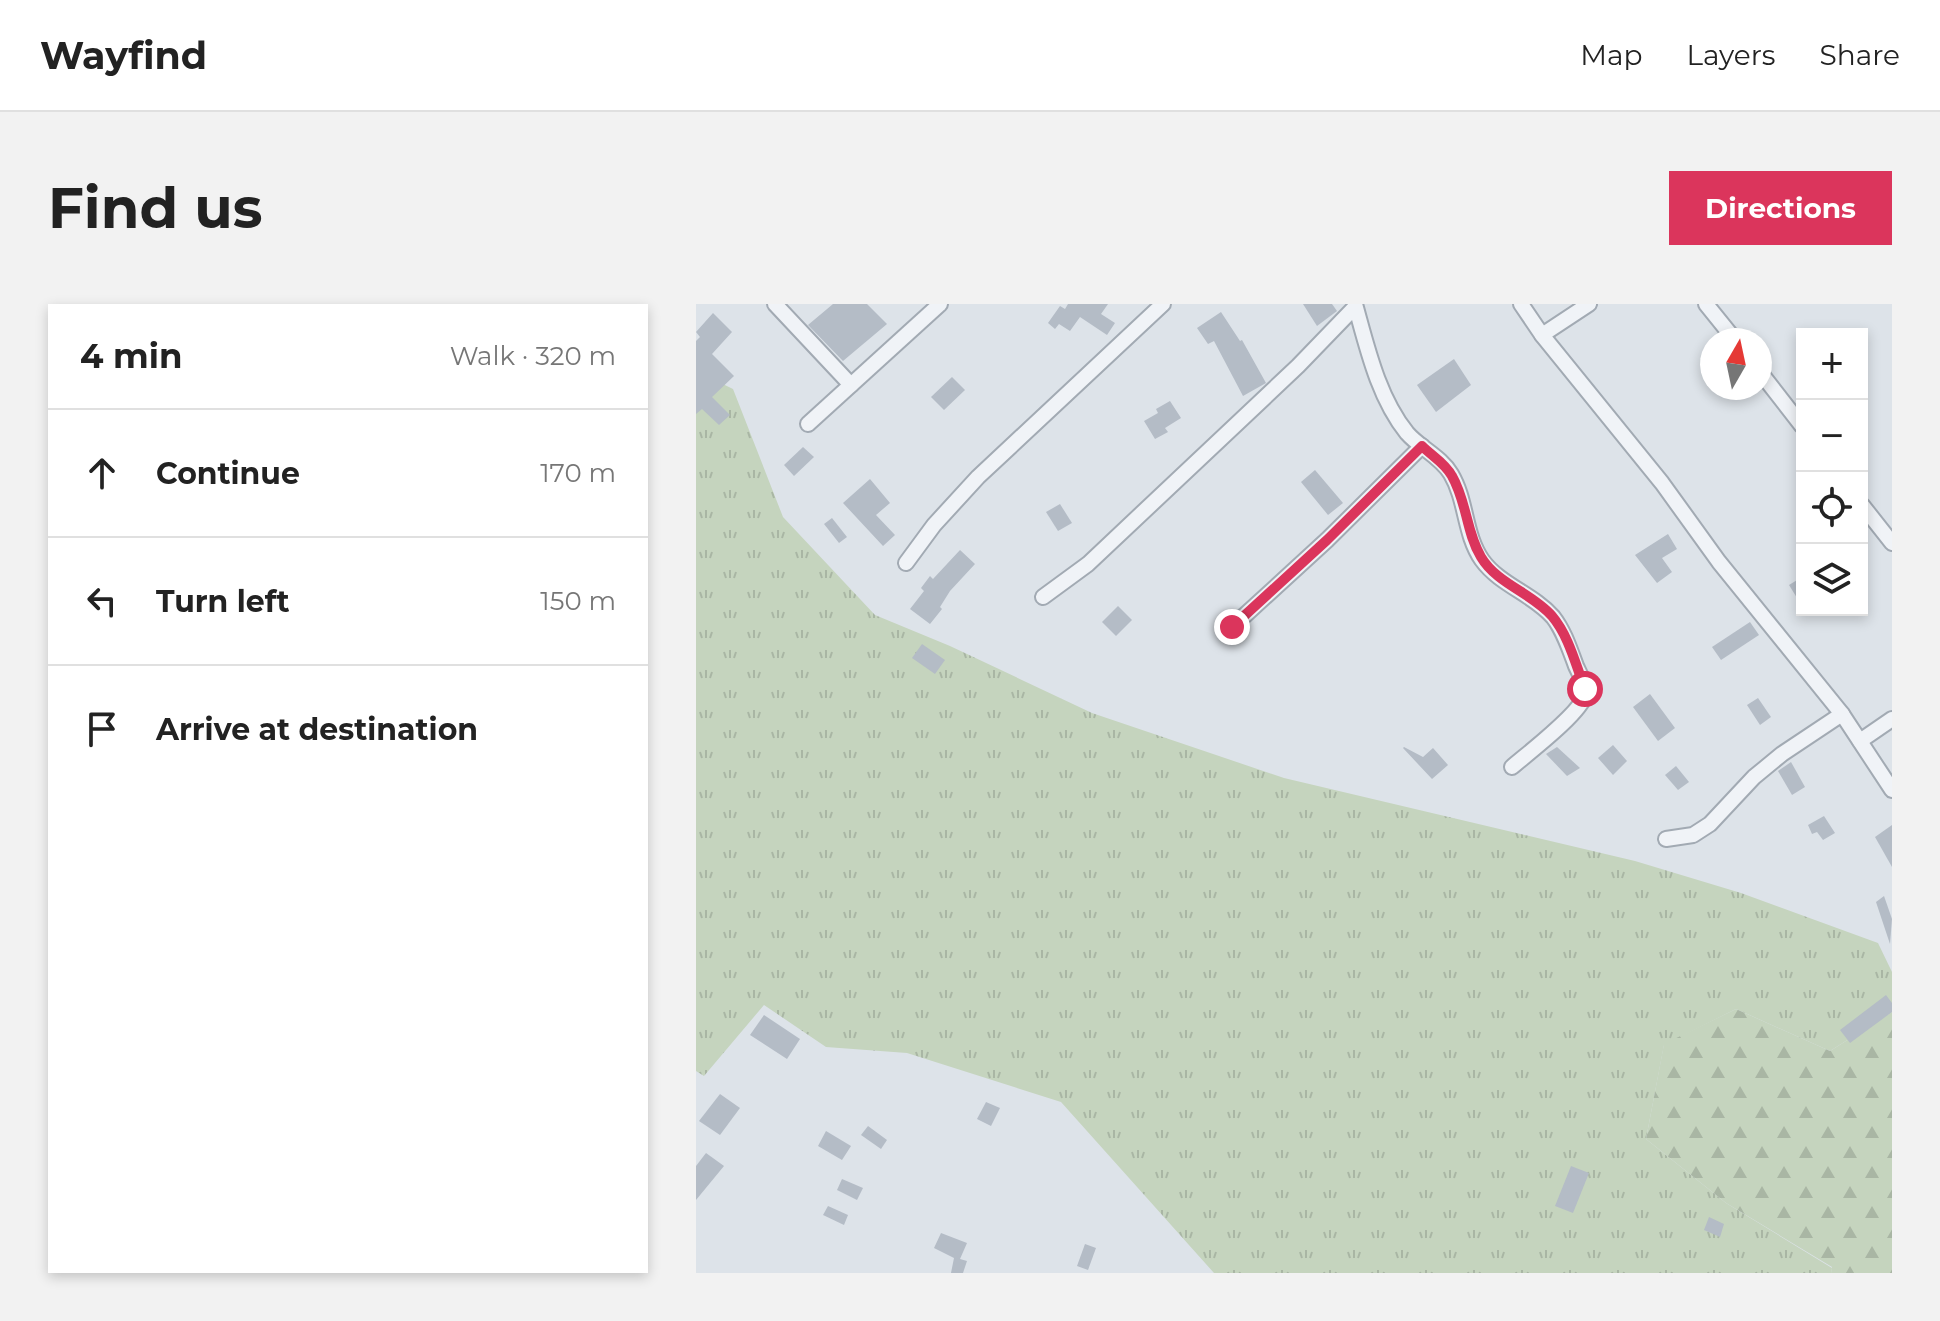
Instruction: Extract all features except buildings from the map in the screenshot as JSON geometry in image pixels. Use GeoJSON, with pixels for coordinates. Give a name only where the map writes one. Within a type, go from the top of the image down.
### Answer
{"type":"FeatureCollection","features":[{"type":"Feature","properties":{"kind":"street"},"geometry":{"type":"LineString","coordinates":[[775,304],[851,385]]}},
{"type":"Feature","properties":{"kind":"street"},"geometry":{"type":"LineString","coordinates":[[808,424],[940,304]]}},
{"type":"Feature","properties":{"kind":"street"},"geometry":{"type":"LineString","coordinates":[[906,563],[934,525],[978,477],[1163,304]]}},
{"type":"Feature","properties":{"kind":"street"},"geometry":{"type":"LineString","coordinates":[[1521,304],[1542,335],[1662,483],[1719,562],[1842,714],[1892,790]]}},
{"type":"Feature","properties":{"kind":"street"},"geometry":{"type":"LineString","coordinates":[[1542,335],[1589,304]]}},
{"type":"Feature","properties":{"kind":"street"},"geometry":{"type":"LineString","coordinates":[[1706,304],[1725,328]]}},
{"type":"Feature","properties":{"kind":"street"},"geometry":{"type":"LineString","coordinates":[[1043,597],[1088,564],[1298,366],[1355,305],[1384,395],[1402,426],[1452,475],[1462,497],[1473,543],[1483,561],[1552,617],[1562,632],[1585,689],[1583,700],[1566,720],[1512,767]]}},
{"type":"Feature","properties":{"kind":"street"},"geometry":{"type":"LineString","coordinates":[[1772,387],[1796,418]]}},
{"type":"Feature","properties":{"kind":"street"},"geometry":{"type":"LineString","coordinates":[[1232,627],[1327,540],[1422,446]]}},
{"type":"Feature","properties":{"kind":"street"},"geometry":{"type":"LineString","coordinates":[[1868,513],[1892,543]]}},
{"type":"Feature","properties":{"kind":"street"},"geometry":{"type":"LineString","coordinates":[[1666,839],[1693,835],[1710,824],[1754,777],[1782,754],[1842,714]]}},
{"type":"Feature","properties":{"kind":"street"},"geometry":{"type":"LineString","coordinates":[[1860,741],[1892,719]]}},
{"type":"Feature","properties":{"kind":"green space"},"geometry":{"type":"Polygon","coordinates":[[[696,371],[733,389],[783,517],[875,615],[950,646],[1092,713],[1284,778],[1635,861],[1741,893],[1878,943],[1892,972],[1892,1012],[1830,1051],[1736,1009],[1664,1045],[1646,1139],[1726,1203],[1832,1268],[1831,1273],[1214,1273],[1061,1102],[907,1053],[826,1047],[764,1005],[704,1076],[696,1071],[696,371]]]}},
{"type":"Feature","properties":{"kind":"green space"},"geometry":{"type":"Polygon","coordinates":[[[1736,1009],[1830,1051],[1892,1012],[1892,1273],[1831,1273],[1832,1267],[1726,1203],[1646,1139],[1664,1044],[1736,1009]]]}},
{"type":"Feature","properties":{"kind":"route"},"geometry":{"type":"LineString","coordinates":[[1232,627],[1327,540],[1422,446],[1452,475],[1462,497],[1473,543],[1483,561],[1552,617],[1562,632],[1585,689]]}}]}
